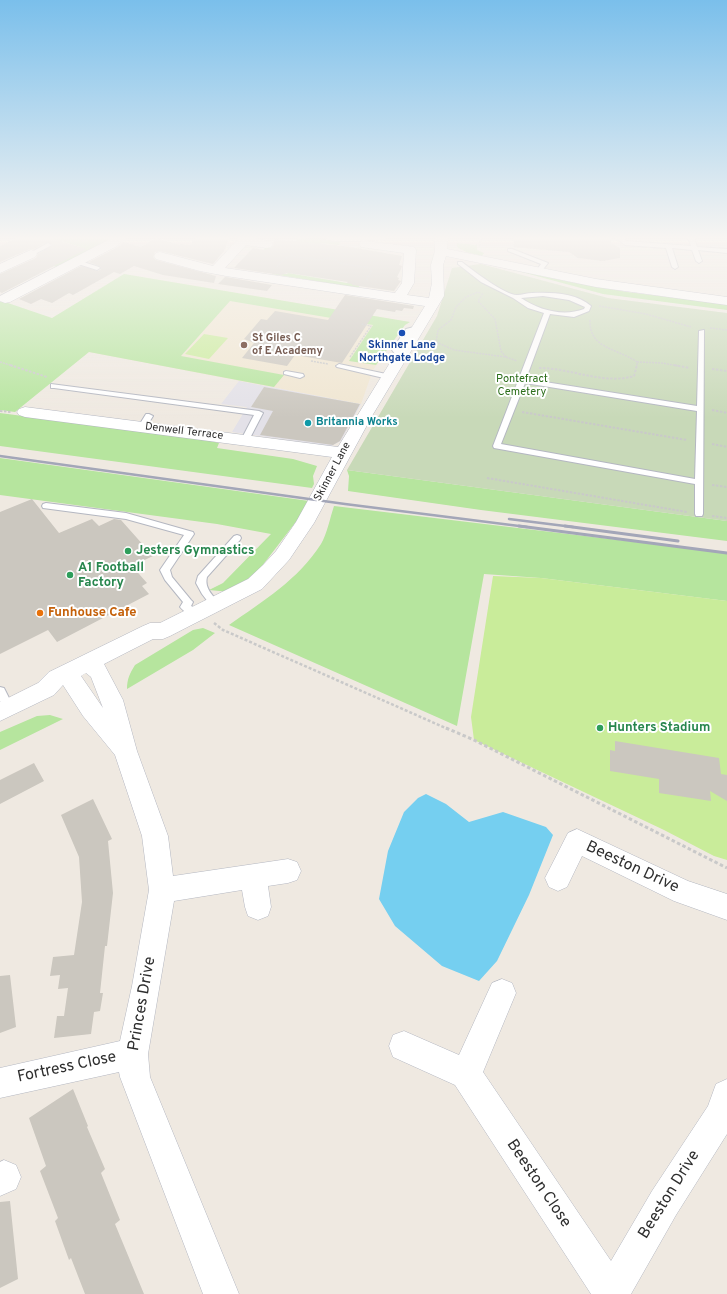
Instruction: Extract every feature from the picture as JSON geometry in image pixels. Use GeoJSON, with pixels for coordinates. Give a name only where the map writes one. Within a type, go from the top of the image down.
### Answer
{"type":"FeatureCollection","features":[{"type":"Feature","properties":{"kind":"street"},"geometry":{"type":"LineString","coordinates":[[395,297],[433,303]]}},
{"type":"Feature","properties":{"kind":"street","name":"Skinner Lane"},"geometry":{"type":"LineString","coordinates":[[3,703],[46,689],[67,689],[82,673],[158,641],[163,631],[208,614],[255,584],[267,573],[281,557],[313,510],[342,453],[436,297]]}},
{"type":"Feature","properties":{"kind":"street"},"geometry":{"type":"LineString","coordinates":[[698,297],[727,301]]}},
{"type":"Feature","properties":{"kind":"street","name":"Denwell Terrace"},"geometry":{"type":"LineString","coordinates":[[25,412],[145,421],[245,440],[342,453]]}},
{"type":"Feature","properties":{"kind":"street","name":"Princes Drive"},"geometry":{"type":"LineString","coordinates":[[82,673],[91,710],[125,751],[155,836],[162,890],[133,1054],[135,1077],[220,1294]]}},
{"type":"Feature","properties":{"kind":"street","name":"Beeston Drive"},"geometry":{"type":"LineString","coordinates":[[558,878],[569,838],[683,892],[727,907]]}},
{"type":"Feature","properties":{"kind":"street"},"geometry":{"type":"LineString","coordinates":[[162,890],[288,871]]}},
{"type":"Feature","properties":{"kind":"street"},"geometry":{"type":"LineString","coordinates":[[253,876],[258,907]]}},
{"type":"Feature","properties":{"kind":"street"},"geometry":{"type":"LineString","coordinates":[[404,1046],[466,1074],[502,993]]}},
{"type":"Feature","properties":{"kind":"street","name":"Fortress Close"},"geometry":{"type":"LineString","coordinates":[[0,1083],[104,1059],[133,1054]]}},
{"type":"Feature","properties":{"kind":"street","name":"Beeston Close"},"geometry":{"type":"LineString","coordinates":[[466,1074],[611,1293]]}},
{"type":"Feature","properties":{"kind":"street","name":"Beeston Drive"},"geometry":{"type":"LineString","coordinates":[[611,1293],[664,1203],[725,1108]]}},
{"type":"Feature","properties":{"kind":"lane"},"geometry":{"type":"LineString","coordinates":[[516,297],[530,307],[548,312],[566,315],[581,313],[587,310],[588,306],[562,297]]}},
{"type":"Feature","properties":{"kind":"lane"},"geometry":{"type":"LineString","coordinates":[[548,312],[497,446],[699,482]]}},
{"type":"Feature","properties":{"kind":"lane"},"geometry":{"type":"LineString","coordinates":[[699,514],[702,331]]}},
{"type":"Feature","properties":{"kind":"lane"},"geometry":{"type":"LineString","coordinates":[[339,366],[388,377]]}},
{"type":"Feature","properties":{"kind":"lane"},"geometry":{"type":"LineString","coordinates":[[286,373],[300,376]]}},
{"type":"Feature","properties":{"kind":"lane"},"geometry":{"type":"LineString","coordinates":[[521,380],[701,409]]}},
{"type":"Feature","properties":{"kind":"lane"},"geometry":{"type":"LineString","coordinates":[[54,386],[157,403],[259,413],[245,440]]}},
{"type":"Feature","properties":{"kind":"lane"},"geometry":{"type":"LineString","coordinates":[[46,506],[126,516],[190,534],[166,570],[168,578],[188,602],[185,607],[208,614],[205,592],[200,583],[203,576],[237,538]]}},
{"type":"Feature","properties":{"kind":"path"},"geometry":{"type":"LineString","coordinates":[[466,297],[456,307],[451,320],[438,330],[436,342],[454,350],[506,357],[538,368],[568,370],[606,379],[623,380],[634,376],[637,369],[637,362]]}},
{"type":"Feature","properties":{"kind":"path"},"geometry":{"type":"LineString","coordinates":[[480,297],[478,301],[495,319],[501,351],[506,357]]}},
{"type":"Feature","properties":{"kind":"path"},"geometry":{"type":"LineString","coordinates":[[584,304],[655,315],[702,331]]}},
{"type":"Feature","properties":{"kind":"path"},"geometry":{"type":"LineString","coordinates":[[581,313],[589,316],[588,329],[592,337],[602,345],[630,356],[637,362],[662,363],[702,370]]}},
{"type":"Feature","properties":{"kind":"path"},"geometry":{"type":"LineString","coordinates":[[347,361],[371,326],[361,324]]}},
{"type":"Feature","properties":{"kind":"path"},"geometry":{"type":"LineString","coordinates":[[311,361],[339,366]]}},
{"type":"Feature","properties":{"kind":"path"},"geometry":{"type":"LineString","coordinates":[[0,362],[51,378]]}},
{"type":"Feature","properties":{"kind":"path"},"geometry":{"type":"LineString","coordinates":[[510,410],[700,443]]}},
{"type":"Feature","properties":{"kind":"path"},"geometry":{"type":"LineString","coordinates":[[487,478],[699,514]]}},
{"type":"Feature","properties":{"kind":"path"},"geometry":{"type":"LineString","coordinates":[[208,614],[223,630],[474,740],[727,868]]}},
{"type":"Feature","properties":{"kind":"shaded area","name":"St Giles C of E Academy"},"geometry":{"type":"Polygon","coordinates":[[[114,297],[263,297],[410,322],[405,325],[373,370],[361,404],[89,352],[114,297]]]}},
{"type":"Feature","properties":{"kind":"shaded area","name":"Britannia Works"},"geometry":{"type":"Polygon","coordinates":[[[239,381],[361,404],[341,441],[331,446],[232,432],[247,407],[221,404],[239,381]]]}},
{"type":"Feature","properties":{"kind":"green space"},"geometry":{"type":"Polygon","coordinates":[[[86,297],[263,297],[410,322],[405,325],[376,365],[349,361],[373,325],[230,301],[181,356],[284,375],[274,387],[89,352],[15,412],[0,410],[0,302],[2,301],[52,318],[86,297]]]}},
{"type":"Feature","properties":{"kind":"green space","name":"Pontefract Cemetery"},"geometry":{"type":"Polygon","coordinates":[[[443,297],[606,297],[727,313],[727,521],[347,470],[437,316],[443,297]]]}},
{"type":"Feature","properties":{"kind":"green space"},"geometry":{"type":"Polygon","coordinates":[[[629,297],[672,297],[727,304],[727,310],[629,297]]]}},
{"type":"Feature","properties":{"kind":"green space"},"geometry":{"type":"Polygon","coordinates":[[[204,334],[228,338],[209,359],[185,354],[204,334]]]}},
{"type":"Feature","properties":{"kind":"green space"},"geometry":{"type":"Polygon","coordinates":[[[0,413],[207,440],[219,443],[217,448],[293,459],[317,466],[313,476],[314,484],[312,488],[0,446],[0,413]]]}},
{"type":"Feature","properties":{"kind":"green space"},"geometry":{"type":"Polygon","coordinates":[[[0,458],[309,501],[305,510],[252,579],[230,592],[209,590],[223,583],[271,534],[217,524],[0,495],[0,458]]]}},
{"type":"Feature","properties":{"kind":"green space"},"geometry":{"type":"Polygon","coordinates":[[[347,470],[727,521],[727,541],[481,510],[348,491],[349,476],[347,470]]]}},
{"type":"Feature","properties":{"kind":"green space"},"geometry":{"type":"Polygon","coordinates":[[[334,506],[727,553],[727,601],[541,578],[484,574],[457,726],[229,625],[279,589],[312,557],[321,544],[327,531],[334,506]]]}},
{"type":"Feature","properties":{"kind":"green space","name":"Hunters Stadium"},"geometry":{"type":"Polygon","coordinates":[[[493,576],[541,578],[727,601],[727,860],[714,856],[664,830],[474,740],[471,717],[493,576]]]}},
{"type":"Feature","properties":{"kind":"green space"},"geometry":{"type":"Polygon","coordinates":[[[203,628],[215,633],[193,650],[127,689],[129,676],[135,665],[193,630],[203,628]]]}},
{"type":"Feature","properties":{"kind":"green space"},"geometry":{"type":"Polygon","coordinates":[[[50,715],[63,719],[0,750],[0,732],[37,716],[50,715]]]}},
{"type":"Feature","properties":{"kind":"water"},"geometry":{"type":"Polygon","coordinates":[[[426,794],[446,804],[469,822],[503,812],[546,827],[553,835],[529,895],[497,961],[479,981],[442,966],[395,926],[379,899],[388,851],[404,812],[418,798],[426,794]]]}},
{"type":"Feature","properties":{"kind":"building"},"geometry":{"type":"Polygon","coordinates":[[[22,297],[62,297],[52,303],[41,299],[31,304],[19,299],[22,297]]]}},
{"type":"Feature","properties":{"kind":"building"},"geometry":{"type":"Polygon","coordinates":[[[343,297],[360,297],[414,306],[413,309],[404,308],[402,311],[396,310],[395,312],[377,309],[342,363],[295,355],[287,366],[242,358],[254,343],[244,339],[261,319],[267,320],[275,311],[328,320],[343,297]]]}},
{"type":"Feature","properties":{"kind":"building","name":"Britannia Works"},"geometry":{"type":"Polygon","coordinates":[[[264,387],[360,404],[340,441],[333,445],[260,435],[273,411],[251,407],[264,387]]]}},
{"type":"Feature","properties":{"kind":"building","name":"A1 Football Factory"},"geometry":{"type":"Polygon","coordinates":[[[32,499],[59,533],[92,519],[99,526],[114,519],[121,520],[153,556],[132,566],[147,583],[142,586],[149,594],[57,642],[48,630],[0,654],[0,512],[32,499]]]}},
{"type":"Feature","properties":{"kind":"building"},"geometry":{"type":"Polygon","coordinates":[[[615,741],[719,758],[721,774],[727,775],[727,801],[710,791],[711,801],[659,793],[659,779],[610,771],[610,750],[615,751],[615,741]]]}},
{"type":"Feature","properties":{"kind":"building"},"geometry":{"type":"Polygon","coordinates":[[[34,763],[44,781],[0,804],[0,780],[34,763]]]}},
{"type":"Feature","properties":{"kind":"building"},"geometry":{"type":"Polygon","coordinates":[[[93,799],[112,839],[108,841],[113,893],[100,993],[103,993],[100,1011],[94,1012],[91,1034],[54,1038],[57,1016],[64,1016],[68,988],[58,989],[60,975],[50,976],[53,957],[74,955],[82,902],[79,857],[61,815],[93,799]]]}},
{"type":"Feature","properties":{"kind":"building"},"geometry":{"type":"Polygon","coordinates":[[[10,975],[16,1027],[0,1033],[0,976],[10,975]]]}},
{"type":"Feature","properties":{"kind":"building"},"geometry":{"type":"Polygon","coordinates":[[[73,1089],[105,1169],[101,1173],[120,1220],[115,1224],[144,1294],[85,1294],[71,1258],[69,1260],[55,1221],[58,1218],[40,1171],[46,1166],[29,1118],[73,1089]]]}},
{"type":"Feature","properties":{"kind":"building"},"geometry":{"type":"Polygon","coordinates":[[[10,1201],[18,1279],[0,1288],[0,1202],[10,1201]]]}},
{"type":"Feature","properties":{"kind":"railway"},"geometry":{"type":"LineString","coordinates":[[0,456],[345,504],[527,527]]}},
{"type":"Feature","properties":{"kind":"railway"},"geometry":{"type":"LineString","coordinates":[[509,519],[565,526]]}},
{"type":"Feature","properties":{"kind":"railway"},"geometry":{"type":"LineString","coordinates":[[519,526],[727,553]]}},
{"type":"Feature","properties":{"kind":"railway"},"geometry":{"type":"LineString","coordinates":[[565,526],[573,527]]}},
{"type":"Feature","properties":{"kind":"railway"},"geometry":{"type":"LineString","coordinates":[[565,526],[678,541]]}},
{"type":"Feature","properties":{"kind":"place","name":"Skinner Lane Northgate Lodge"},"geometry":{"type":"Point","coordinates":[402,333]}},
{"type":"Feature","properties":{"kind":"place","name":"St Giles C of E Academy"},"geometry":{"type":"Point","coordinates":[244,345]}},
{"type":"Feature","properties":{"kind":"place","name":"Britannia Works"},"geometry":{"type":"Point","coordinates":[308,423]}},
{"type":"Feature","properties":{"kind":"place","name":"Jesters Gymnastics"},"geometry":{"type":"Point","coordinates":[128,551]}},
{"type":"Feature","properties":{"kind":"place","name":"A1 Football Factory"},"geometry":{"type":"Point","coordinates":[70,575]}},
{"type":"Feature","properties":{"kind":"place","name":"Funhouse Cafe"},"geometry":{"type":"Point","coordinates":[40,613]}},
{"type":"Feature","properties":{"kind":"place","name":"Hunters Stadium"},"geometry":{"type":"Point","coordinates":[600,728]}}]}
